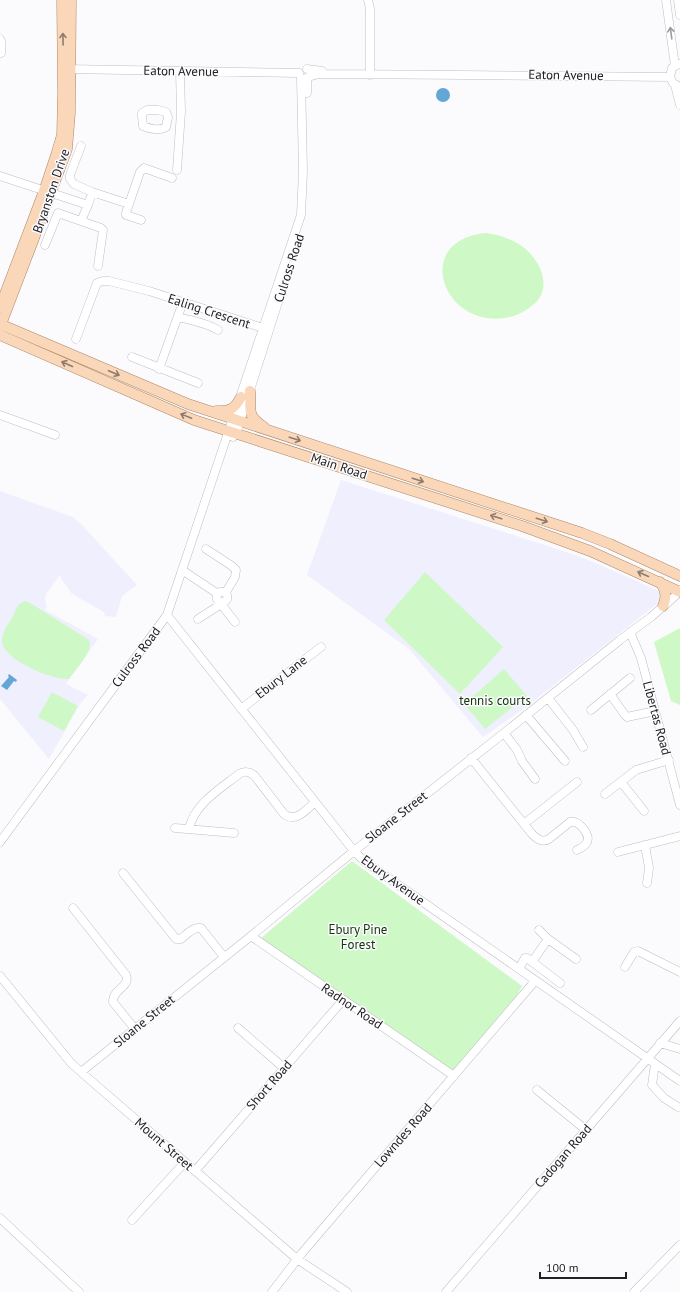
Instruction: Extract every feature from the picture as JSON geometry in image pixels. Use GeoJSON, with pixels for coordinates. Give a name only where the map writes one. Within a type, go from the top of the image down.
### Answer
{"type":"FeatureCollection","features":[{"type":"Feature","properties":{"kind":"main road","name":"Bryanston Drive"},"geometry":{"type":"LineString","coordinates":[[0,306],[48,192],[65,156],[68,143],[67,69],[62,0]]}},
{"type":"Feature","properties":{"kind":"main road","name":"Bryanston Drive"},"geometry":{"type":"LineString","coordinates":[[67,69],[71,0]]}},
{"type":"Feature","properties":{"kind":"main road","name":"Bryanston Drive"},"geometry":{"type":"LineString","coordinates":[[0,325],[48,192]]}},
{"type":"Feature","properties":{"kind":"main road","name":"Main Road"},"geometry":{"type":"LineString","coordinates":[[0,325],[208,411],[582,534],[617,547],[680,576]]}},
{"type":"Feature","properties":{"kind":"main road","name":"Main Road"},"geometry":{"type":"LineString","coordinates":[[0,335],[174,412],[232,433],[522,526],[590,551],[679,592]]}},
{"type":"Feature","properties":{"kind":"main road"},"geometry":{"type":"LineString","coordinates":[[0,341],[14,342]]}},
{"type":"Feature","properties":{"kind":"main road"},"geometry":{"type":"LineString","coordinates":[[250,391],[250,407],[252,416],[257,423],[268,430]]}},
{"type":"Feature","properties":{"kind":"main road"},"geometry":{"type":"LineString","coordinates":[[208,411],[230,410],[236,405],[241,397]]}},
{"type":"Feature","properties":{"kind":"main road"},"geometry":{"type":"LineString","coordinates":[[666,569],[680,571]]}},
{"type":"Feature","properties":{"kind":"main road"},"geometry":{"type":"LineString","coordinates":[[660,582],[664,587],[666,594],[666,601],[663,606]]}},
{"type":"Feature","properties":{"kind":"street"},"geometry":{"type":"LineString","coordinates":[[370,0],[370,72]]}},
{"type":"Feature","properties":{"kind":"street"},"geometry":{"type":"LineString","coordinates":[[666,0],[677,65],[671,71],[670,77],[673,83],[678,86],[680,105]]}},
{"type":"Feature","properties":{"kind":"street"},"geometry":{"type":"LineString","coordinates":[[678,0],[680,15]]}},
{"type":"Feature","properties":{"kind":"street"},"geometry":{"type":"LineString","coordinates":[[0,39],[1,53]]}},
{"type":"Feature","properties":{"kind":"street","name":"Eaton Avenue"},"geometry":{"type":"LineString","coordinates":[[67,69],[304,75],[418,71],[463,75],[670,77]]}},
{"type":"Feature","properties":{"kind":"street"},"geometry":{"type":"LineString","coordinates":[[177,170],[180,122],[180,71]]}},
{"type":"Feature","properties":{"kind":"street","name":"Culross Road"},"geometry":{"type":"LineString","coordinates":[[0,842],[167,614],[223,448],[232,433],[250,391],[266,330],[302,211],[304,75]]}},
{"type":"Feature","properties":{"kind":"street"},"geometry":{"type":"LineString","coordinates":[[168,122],[180,122]]}},
{"type":"Feature","properties":{"kind":"street"},"geometry":{"type":"LineString","coordinates":[[81,146],[70,175],[70,180],[74,184],[92,192],[129,204]]}},
{"type":"Feature","properties":{"kind":"street"},"geometry":{"type":"LineString","coordinates":[[142,220],[126,215],[126,213],[142,168],[147,168],[172,178]]}},
{"type":"Feature","properties":{"kind":"street"},"geometry":{"type":"LineString","coordinates":[[0,176],[88,206]]}},
{"type":"Feature","properties":{"kind":"street"},"geometry":{"type":"LineString","coordinates":[[81,221],[88,206],[92,192]]}},
{"type":"Feature","properties":{"kind":"street"},"geometry":{"type":"LineString","coordinates":[[45,244],[58,213],[103,230],[98,266]]}},
{"type":"Feature","properties":{"kind":"street","name":"Ealing Crescent"},"geometry":{"type":"LineString","coordinates":[[76,339],[97,283],[103,281],[109,281],[149,291],[266,330]]}},
{"type":"Feature","properties":{"kind":"street"},"geometry":{"type":"LineString","coordinates":[[159,368],[183,302]]}},
{"type":"Feature","properties":{"kind":"street"},"geometry":{"type":"LineString","coordinates":[[178,317],[193,322],[205,323],[218,330]]}},
{"type":"Feature","properties":{"kind":"street","name":"Culross Road"},"geometry":{"type":"LineString","coordinates":[[236,421],[241,397],[266,330]]}},
{"type":"Feature","properties":{"kind":"street"},"geometry":{"type":"LineString","coordinates":[[132,357],[198,383]]}},
{"type":"Feature","properties":{"kind":"street"},"geometry":{"type":"LineString","coordinates":[[0,415],[55,435]]}},
{"type":"Feature","properties":{"kind":"street"},"geometry":{"type":"LineString","coordinates":[[198,619],[218,606],[235,577],[236,570],[206,549]]}},
{"type":"Feature","properties":{"kind":"street"},"geometry":{"type":"LineString","coordinates":[[182,570],[222,598],[224,608],[235,622]]}},
{"type":"Feature","properties":{"kind":"street","name":"Sloane Street"},"geometry":{"type":"LineString","coordinates":[[81,1072],[251,936],[354,851],[548,698],[679,592]]}},
{"type":"Feature","properties":{"kind":"street","name":"Ebury Avenue"},"geometry":{"type":"LineString","coordinates":[[167,614],[354,851],[368,865],[680,1081]]}},
{"type":"Feature","properties":{"kind":"street","name":"Libertas Road"},"geometry":{"type":"LineString","coordinates":[[630,632],[641,658],[680,805]]}},
{"type":"Feature","properties":{"kind":"street","name":"Ebury Lane"},"geometry":{"type":"LineString","coordinates":[[241,708],[321,647]]}},
{"type":"Feature","properties":{"kind":"street"},"geometry":{"type":"LineString","coordinates":[[591,710],[630,678]]}},
{"type":"Feature","properties":{"kind":"street"},"geometry":{"type":"LineString","coordinates":[[610,694],[627,717],[655,711]]}},
{"type":"Feature","properties":{"kind":"street"},"geometry":{"type":"LineString","coordinates":[[548,698],[573,730],[583,747]]}},
{"type":"Feature","properties":{"kind":"street"},"geometry":{"type":"LineString","coordinates":[[526,715],[565,761]]}},
{"type":"Feature","properties":{"kind":"street"},"geometry":{"type":"LineString","coordinates":[[504,733],[517,750],[522,762],[535,779]]}},
{"type":"Feature","properties":{"kind":"street"},"geometry":{"type":"LineString","coordinates":[[471,758],[532,834],[543,841],[549,839],[570,822],[576,822],[587,834],[588,840],[586,844],[577,850]]}},
{"type":"Feature","properties":{"kind":"street"},"geometry":{"type":"LineString","coordinates":[[605,794],[636,770],[669,760]]}},
{"type":"Feature","properties":{"kind":"street"},"geometry":{"type":"LineString","coordinates":[[189,830],[192,821],[203,803],[239,774],[244,772],[250,772],[254,775],[284,814],[289,816],[298,816],[316,802]]}},
{"type":"Feature","properties":{"kind":"street"},"geometry":{"type":"LineString","coordinates":[[524,824],[577,782]]}},
{"type":"Feature","properties":{"kind":"street"},"geometry":{"type":"LineString","coordinates":[[621,782],[644,811]]}},
{"type":"Feature","properties":{"kind":"street"},"geometry":{"type":"LineString","coordinates":[[175,828],[234,833]]}},
{"type":"Feature","properties":{"kind":"street"},"geometry":{"type":"LineString","coordinates":[[618,852],[680,836]]}},
{"type":"Feature","properties":{"kind":"street"},"geometry":{"type":"LineString","coordinates":[[645,845],[649,865],[647,883]]}},
{"type":"Feature","properties":{"kind":"street"},"geometry":{"type":"LineString","coordinates":[[123,873],[176,938],[180,939],[194,929],[198,927],[201,928],[224,957]]}},
{"type":"Feature","properties":{"kind":"street"},"geometry":{"type":"LineString","coordinates":[[73,908],[126,975],[126,982],[114,994],[113,1002],[135,1029]]}},
{"type":"Feature","properties":{"kind":"street"},"geometry":{"type":"LineString","coordinates":[[538,930],[576,959]]}},
{"type":"Feature","properties":{"kind":"street","name":"Radnor Road"},"geometry":{"type":"LineString","coordinates":[[251,936],[454,1076]]}},
{"type":"Feature","properties":{"kind":"street"},"geometry":{"type":"LineString","coordinates":[[532,962],[548,939]]}},
{"type":"Feature","properties":{"kind":"street"},"geometry":{"type":"LineString","coordinates":[[625,967],[634,952],[638,952],[680,972]]}},
{"type":"Feature","properties":{"kind":"street"},"geometry":{"type":"LineString","coordinates":[[519,969],[526,958],[529,959],[560,983]]}},
{"type":"Feature","properties":{"kind":"street","name":"Mount Street"},"geometry":{"type":"LineString","coordinates":[[0,976],[71,1063],[297,1259],[346,1292]]}},
{"type":"Feature","properties":{"kind":"street","name":"Lowndes Road"},"geometry":{"type":"LineString","coordinates":[[272,1292],[297,1259],[535,981]]}},
{"type":"Feature","properties":{"kind":"street","name":"Short Road"},"geometry":{"type":"LineString","coordinates":[[195,1171],[343,1000]]}},
{"type":"Feature","properties":{"kind":"street","name":"Cadogan Road"},"geometry":{"type":"LineString","coordinates":[[446,1292],[680,1021]]}},
{"type":"Feature","properties":{"kind":"street"},"geometry":{"type":"LineString","coordinates":[[238,1028],[284,1068]]}},
{"type":"Feature","properties":{"kind":"street"},"geometry":{"type":"LineString","coordinates":[[660,1043],[680,1048]]}},
{"type":"Feature","properties":{"kind":"street"},"geometry":{"type":"LineString","coordinates":[[655,1064],[652,1085],[664,1098],[678,1107]]}},
{"type":"Feature","properties":{"kind":"street"},"geometry":{"type":"LineString","coordinates":[[537,1090],[586,1130]]}},
{"type":"Feature","properties":{"kind":"street"},"geometry":{"type":"LineString","coordinates":[[132,1220],[185,1162]]}},
{"type":"Feature","properties":{"kind":"street"},"geometry":{"type":"LineString","coordinates":[[0,1218],[79,1292]]}},
{"type":"Feature","properties":{"kind":"street"},"geometry":{"type":"LineString","coordinates":[[634,1292],[680,1246]]}},
{"type":"Feature","properties":{"kind":"shaded area"},"geometry":{"type":"Polygon","coordinates":[[[341,480],[591,561],[657,590],[663,595],[662,600],[526,707],[483,737],[409,649],[307,575],[341,480]]]}},
{"type":"Feature","properties":{"kind":"shaded area"},"geometry":{"type":"Polygon","coordinates":[[[0,491],[73,517],[137,585],[122,596],[116,617],[105,616],[104,612],[72,594],[60,575],[46,594],[45,599],[47,606],[45,610],[98,639],[66,684],[88,695],[80,704],[49,759],[0,699],[0,491]]]}},
{"type":"Feature","properties":{"kind":"green space"},"geometry":{"type":"Polygon","coordinates":[[[486,233],[506,238],[523,247],[535,259],[542,274],[543,290],[539,298],[529,308],[514,316],[504,318],[482,317],[465,310],[452,297],[444,282],[443,265],[449,250],[463,239],[486,233]]]}},
{"type":"Feature","properties":{"kind":"green space"},"geometry":{"type":"Polygon","coordinates":[[[425,572],[503,647],[460,694],[384,620],[425,572]]]}},
{"type":"Feature","properties":{"kind":"green space"},"geometry":{"type":"Polygon","coordinates":[[[25,601],[89,640],[89,649],[86,655],[69,679],[41,673],[20,663],[5,650],[2,643],[3,633],[18,606],[25,601]]]}},
{"type":"Feature","properties":{"kind":"green space"},"geometry":{"type":"Polygon","coordinates":[[[680,628],[680,705],[671,701],[654,642],[680,628]]]}},
{"type":"Feature","properties":{"kind":"green space","name":"tennis courts"},"geometry":{"type":"Polygon","coordinates":[[[504,669],[527,696],[485,729],[464,704],[504,669]]]}},
{"type":"Feature","properties":{"kind":"green space"},"geometry":{"type":"Polygon","coordinates":[[[52,692],[78,706],[64,731],[38,717],[52,692]]]}},
{"type":"Feature","properties":{"kind":"green space","name":"Ebury Pine Forest"},"geometry":{"type":"Polygon","coordinates":[[[352,861],[522,986],[516,997],[449,1075],[260,939],[352,861]]]}},
{"type":"Feature","properties":{"kind":"water"},"geometry":{"type":"Polygon","coordinates":[[[443,88],[448,90],[450,95],[448,100],[443,102],[438,100],[436,95],[438,90],[443,88]]]}},
{"type":"Feature","properties":{"kind":"water"},"geometry":{"type":"Polygon","coordinates":[[[9,674],[17,680],[16,682],[14,681],[7,690],[1,686],[9,677],[9,674]]]}}]}
